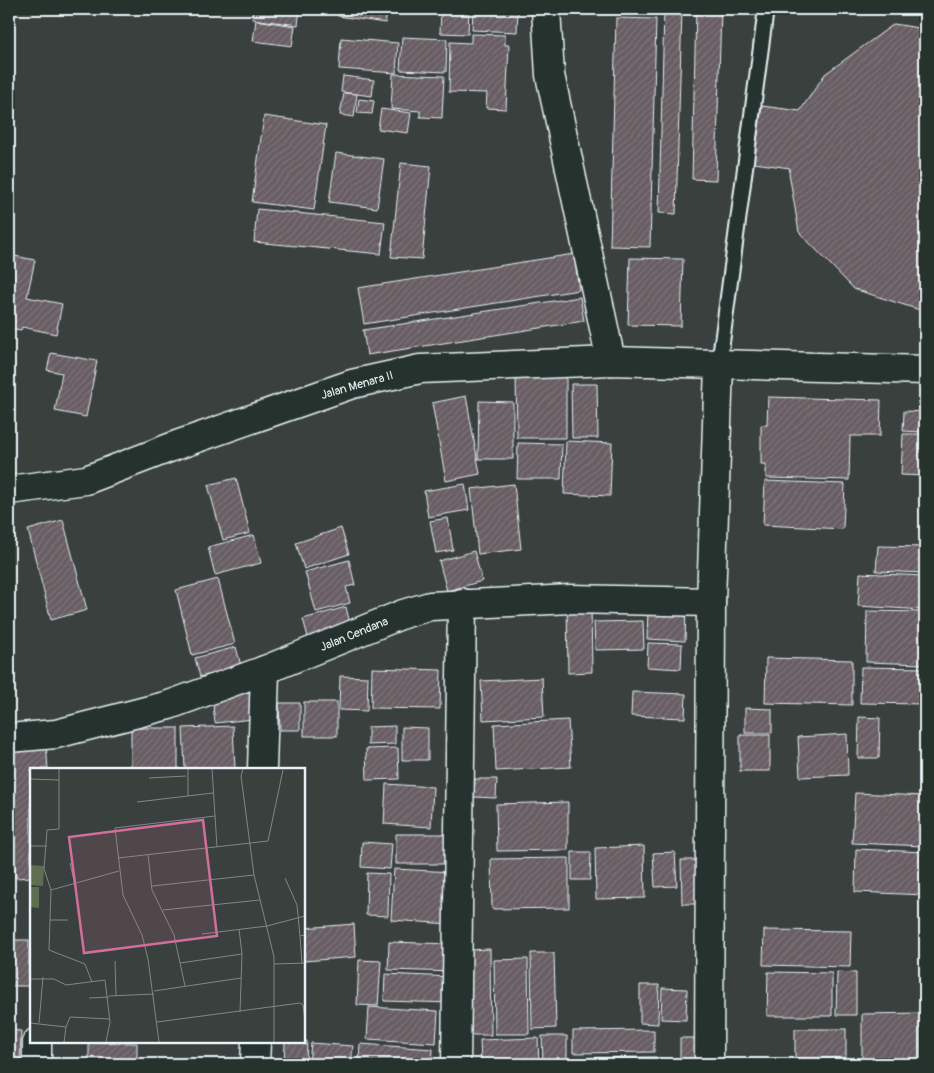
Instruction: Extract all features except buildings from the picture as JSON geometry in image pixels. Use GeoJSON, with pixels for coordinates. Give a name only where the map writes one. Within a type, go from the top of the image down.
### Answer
{"type":"FeatureCollection","features":[{"type":"Feature","properties":{"kind":"street"},"geometry":{"type":"LineString","coordinates":[[546,9],[550,75],[611,361]]}},
{"type":"Feature","properties":{"kind":"street","name":"Jalan Menara II"},"geometry":{"type":"LineString","coordinates":[[9,490],[86,480],[177,445],[352,384],[420,369],[611,361],[925,370]]}},
{"type":"Feature","properties":{"kind":"street"},"geometry":{"type":"LineString","coordinates":[[709,1064],[711,602],[719,365]]}},
{"type":"Feature","properties":{"kind":"street","name":"Jalan Cendana"},"geometry":{"type":"LineString","coordinates":[[9,738],[56,734],[169,705],[265,670],[403,614],[430,606],[570,599],[711,602]]}},
{"type":"Feature","properties":{"kind":"street"},"geometry":{"type":"LineString","coordinates":[[456,1064],[462,603]]}},
{"type":"Feature","properties":{"kind":"street"},"geometry":{"type":"LineString","coordinates":[[262,768],[265,670]]}},
{"type":"Feature","properties":{"kind":"street"},"geometry":{"type":"LineString","coordinates":[[37,1064],[38,1043]]}},
{"type":"Feature","properties":{"kind":"street"},"geometry":{"type":"LineString","coordinates":[[255,1064],[256,1043]]}},
{"type":"Feature","properties":{"kind":"lane"},"geometry":{"type":"LineString","coordinates":[[719,365],[766,9]]}}]}
